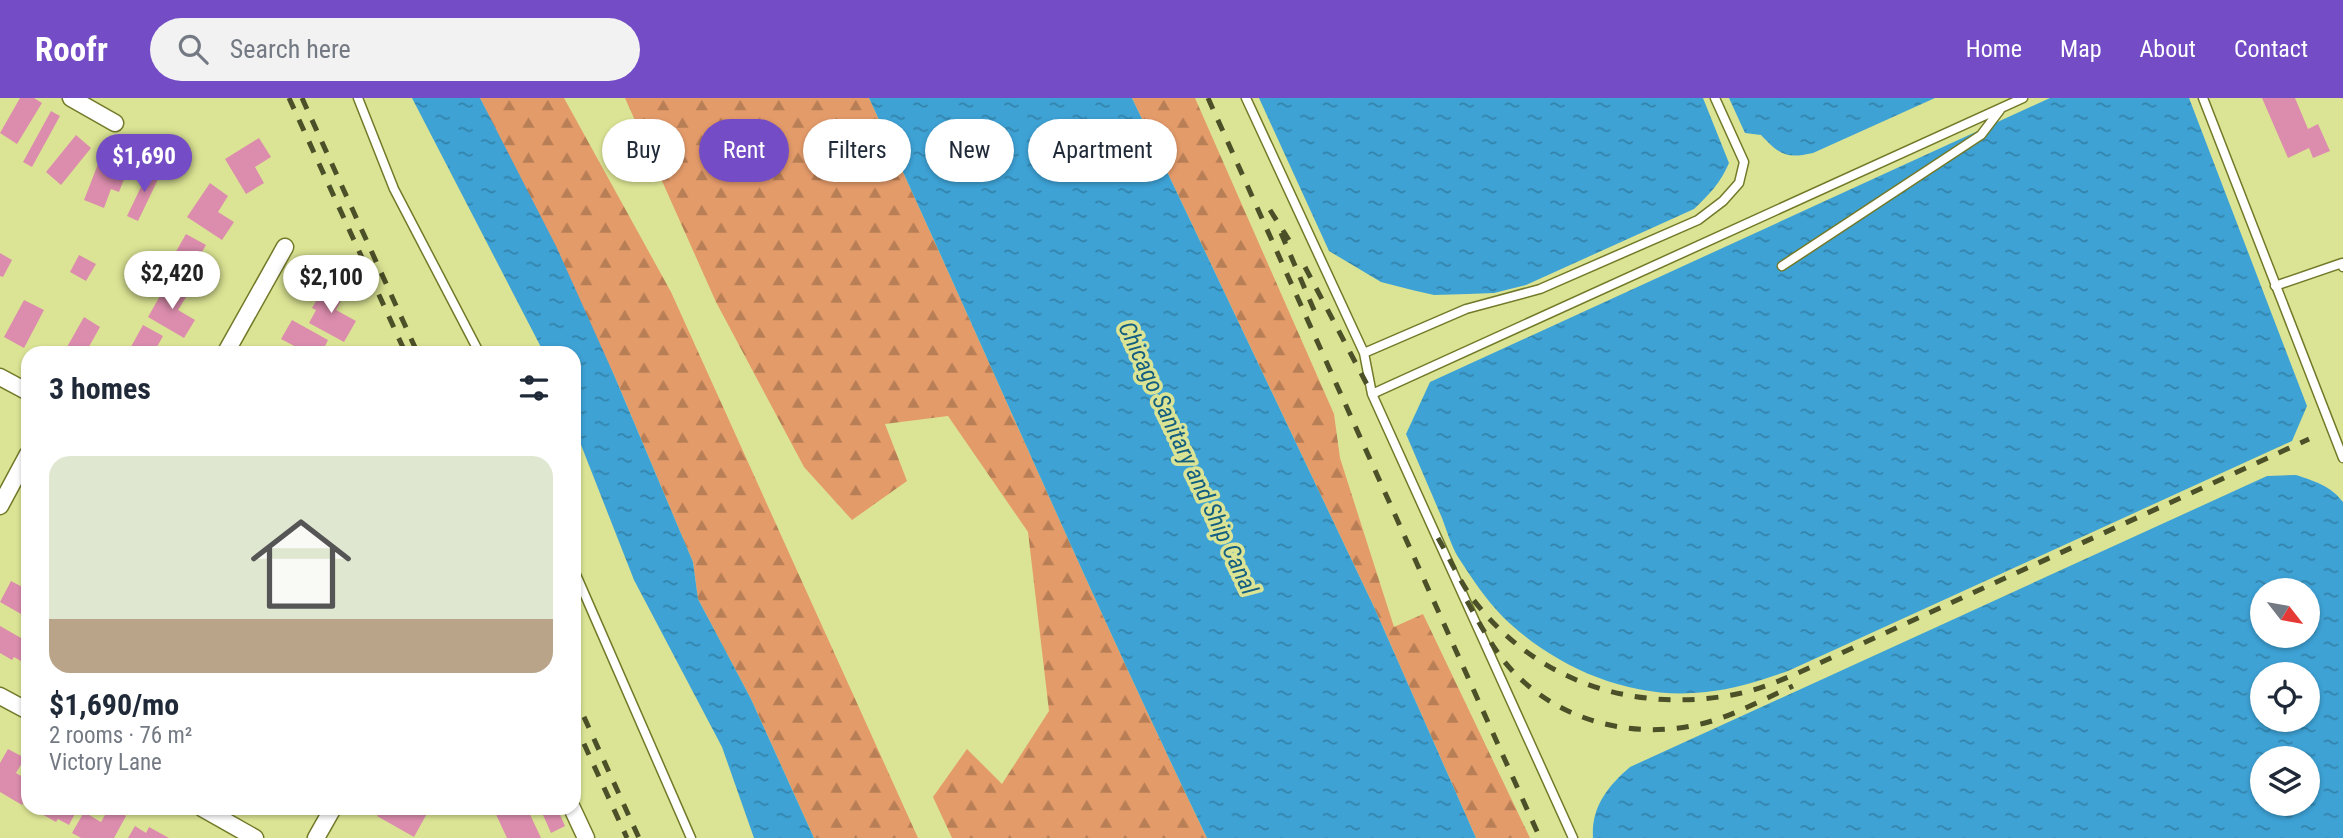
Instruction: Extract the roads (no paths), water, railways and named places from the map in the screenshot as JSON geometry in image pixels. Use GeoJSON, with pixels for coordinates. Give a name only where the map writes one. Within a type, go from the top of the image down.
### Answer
{"type":"FeatureCollection","features":[{"type":"Feature","properties":{"kind":"street"},"geometry":{"type":"LineString","coordinates":[[71,98],[115,123]]}},
{"type":"Feature","properties":{"kind":"street"},"geometry":{"type":"LineString","coordinates":[[229,346],[285,247]]}},
{"type":"Feature","properties":{"kind":"street"},"geometry":{"type":"LineString","coordinates":[[0,377],[21,388]]}},
{"type":"Feature","properties":{"kind":"street"},"geometry":{"type":"LineString","coordinates":[[0,506],[21,467]]}},
{"type":"Feature","properties":{"kind":"street"},"geometry":{"type":"LineString","coordinates":[[0,696],[21,707]]}},
{"type":"Feature","properties":{"kind":"street"},"geometry":{"type":"LineString","coordinates":[[214,815],[255,838]]}},
{"type":"Feature","properties":{"kind":"street"},"geometry":{"type":"LineString","coordinates":[[316,838],[329,815]]}},
{"type":"Feature","properties":{"kind":"street"},"geometry":{"type":"LineString","coordinates":[[575,815],[586,838]]}},
{"type":"Feature","properties":{"kind":"lane"},"geometry":{"type":"LineString","coordinates":[[358,98],[394,189],[476,346]]}},
{"type":"Feature","properties":{"kind":"lane"},"geometry":{"type":"LineString","coordinates":[[1246,98],[1364,353],[1372,394],[1573,838]]}},
{"type":"Feature","properties":{"kind":"lane"},"geometry":{"type":"LineString","coordinates":[[1364,353],[1466,309],[1540,289],[1698,220],[1723,201],[1739,183],[1744,162],[1715,98]]}},
{"type":"Feature","properties":{"kind":"lane"},"geometry":{"type":"LineString","coordinates":[[1372,394],[2023,98]]}},
{"type":"Feature","properties":{"kind":"lane"},"geometry":{"type":"LineString","coordinates":[[2203,98],[2343,458]]}},
{"type":"Feature","properties":{"kind":"lane"},"geometry":{"type":"LineString","coordinates":[[1782,266],[1981,135],[2001,108]]}},
{"type":"Feature","properties":{"kind":"lane"},"geometry":{"type":"LineString","coordinates":[[2276,286],[2342,263],[2343,267]]}},
{"type":"Feature","properties":{"kind":"lane"},"geometry":{"type":"LineString","coordinates":[[581,586],[691,838]]}},
{"type":"Feature","properties":{"kind":"water"},"geometry":{"type":"Polygon","coordinates":[[[412,98],[480,98],[556,246],[693,562],[698,599],[751,699],[814,838],[754,838],[722,747],[634,580],[581,445],[581,346],[540,346],[412,98]]]}},
{"type":"Feature","properties":{"kind":"water","name":"Chicago Sanitary and Ship Canal"},"geometry":{"type":"Polygon","coordinates":[[[869,98],[1132,98],[1142,119],[1028,119],[1028,182],[1172,182],[1374,607],[1476,838],[1207,838],[1120,654],[907,182],[911,182],[911,119],[879,119],[869,98]]]}},
{"type":"Feature","properties":{"kind":"water"},"geometry":{"type":"Polygon","coordinates":[[[1259,98],[1703,98],[1729,163],[1714,188],[1694,209],[1526,285],[1494,293],[1434,295],[1381,282],[1329,251],[1259,98]]]}},
{"type":"Feature","properties":{"kind":"water"},"geometry":{"type":"Polygon","coordinates":[[[1729,98],[1935,98],[1813,153],[1796,156],[1779,151],[1761,135],[1745,133],[1729,98]]]}},
{"type":"Feature","properties":{"kind":"water"},"geometry":{"type":"Polygon","coordinates":[[[2050,98],[2189,98],[2307,406],[2292,441],[1788,671],[1727,689],[1678,693],[1623,686],[1571,666],[1546,651],[1503,617],[1479,588],[1456,552],[1406,434],[1430,382],[2050,98]]]}},
{"type":"Feature","properties":{"kind":"water"},"geometry":{"type":"Polygon","coordinates":[[[2267,476],[2303,477],[2328,488],[2343,502],[2343,838],[1593,838],[1595,816],[1602,798],[1630,767],[2267,476]]]}},
{"type":"Feature","properties":{"kind":"railway"},"geometry":{"type":"LineString","coordinates":[[289,98],[402,346]]}},
{"type":"Feature","properties":{"kind":"railway"},"geometry":{"type":"LineString","coordinates":[[302,98],[414,346]]}},
{"type":"Feature","properties":{"kind":"railway"},"geometry":{"type":"LineString","coordinates":[[1208,98],[1540,838]]}},
{"type":"Feature","properties":{"kind":"railway"},"geometry":{"type":"LineString","coordinates":[[1270,210],[1289,240]]}},
{"type":"Feature","properties":{"kind":"railway"},"geometry":{"type":"LineString","coordinates":[[1281,233],[1317,317]]}},
{"type":"Feature","properties":{"kind":"railway"},"geometry":{"type":"LineString","coordinates":[[1305,267],[1372,394]]}},
{"type":"Feature","properties":{"kind":"railway"},"geometry":{"type":"LineString","coordinates":[[1438,538],[1467,591],[1497,627],[1525,651],[1555,670],[1622,694],[1658,699],[1732,695],[1790,676],[2309,439]]}},
{"type":"Feature","properties":{"kind":"railway"},"geometry":{"type":"LineString","coordinates":[[1467,601],[1498,653],[1522,681],[1545,698],[1595,721],[1649,730],[1677,728],[1727,716],[1793,686]]}},
{"type":"Feature","properties":{"kind":"railway"},"geometry":{"type":"LineString","coordinates":[[581,710],[639,838]]}},
{"type":"Feature","properties":{"kind":"railway"},"geometry":{"type":"LineString","coordinates":[[581,737],[627,838]]}}]}
